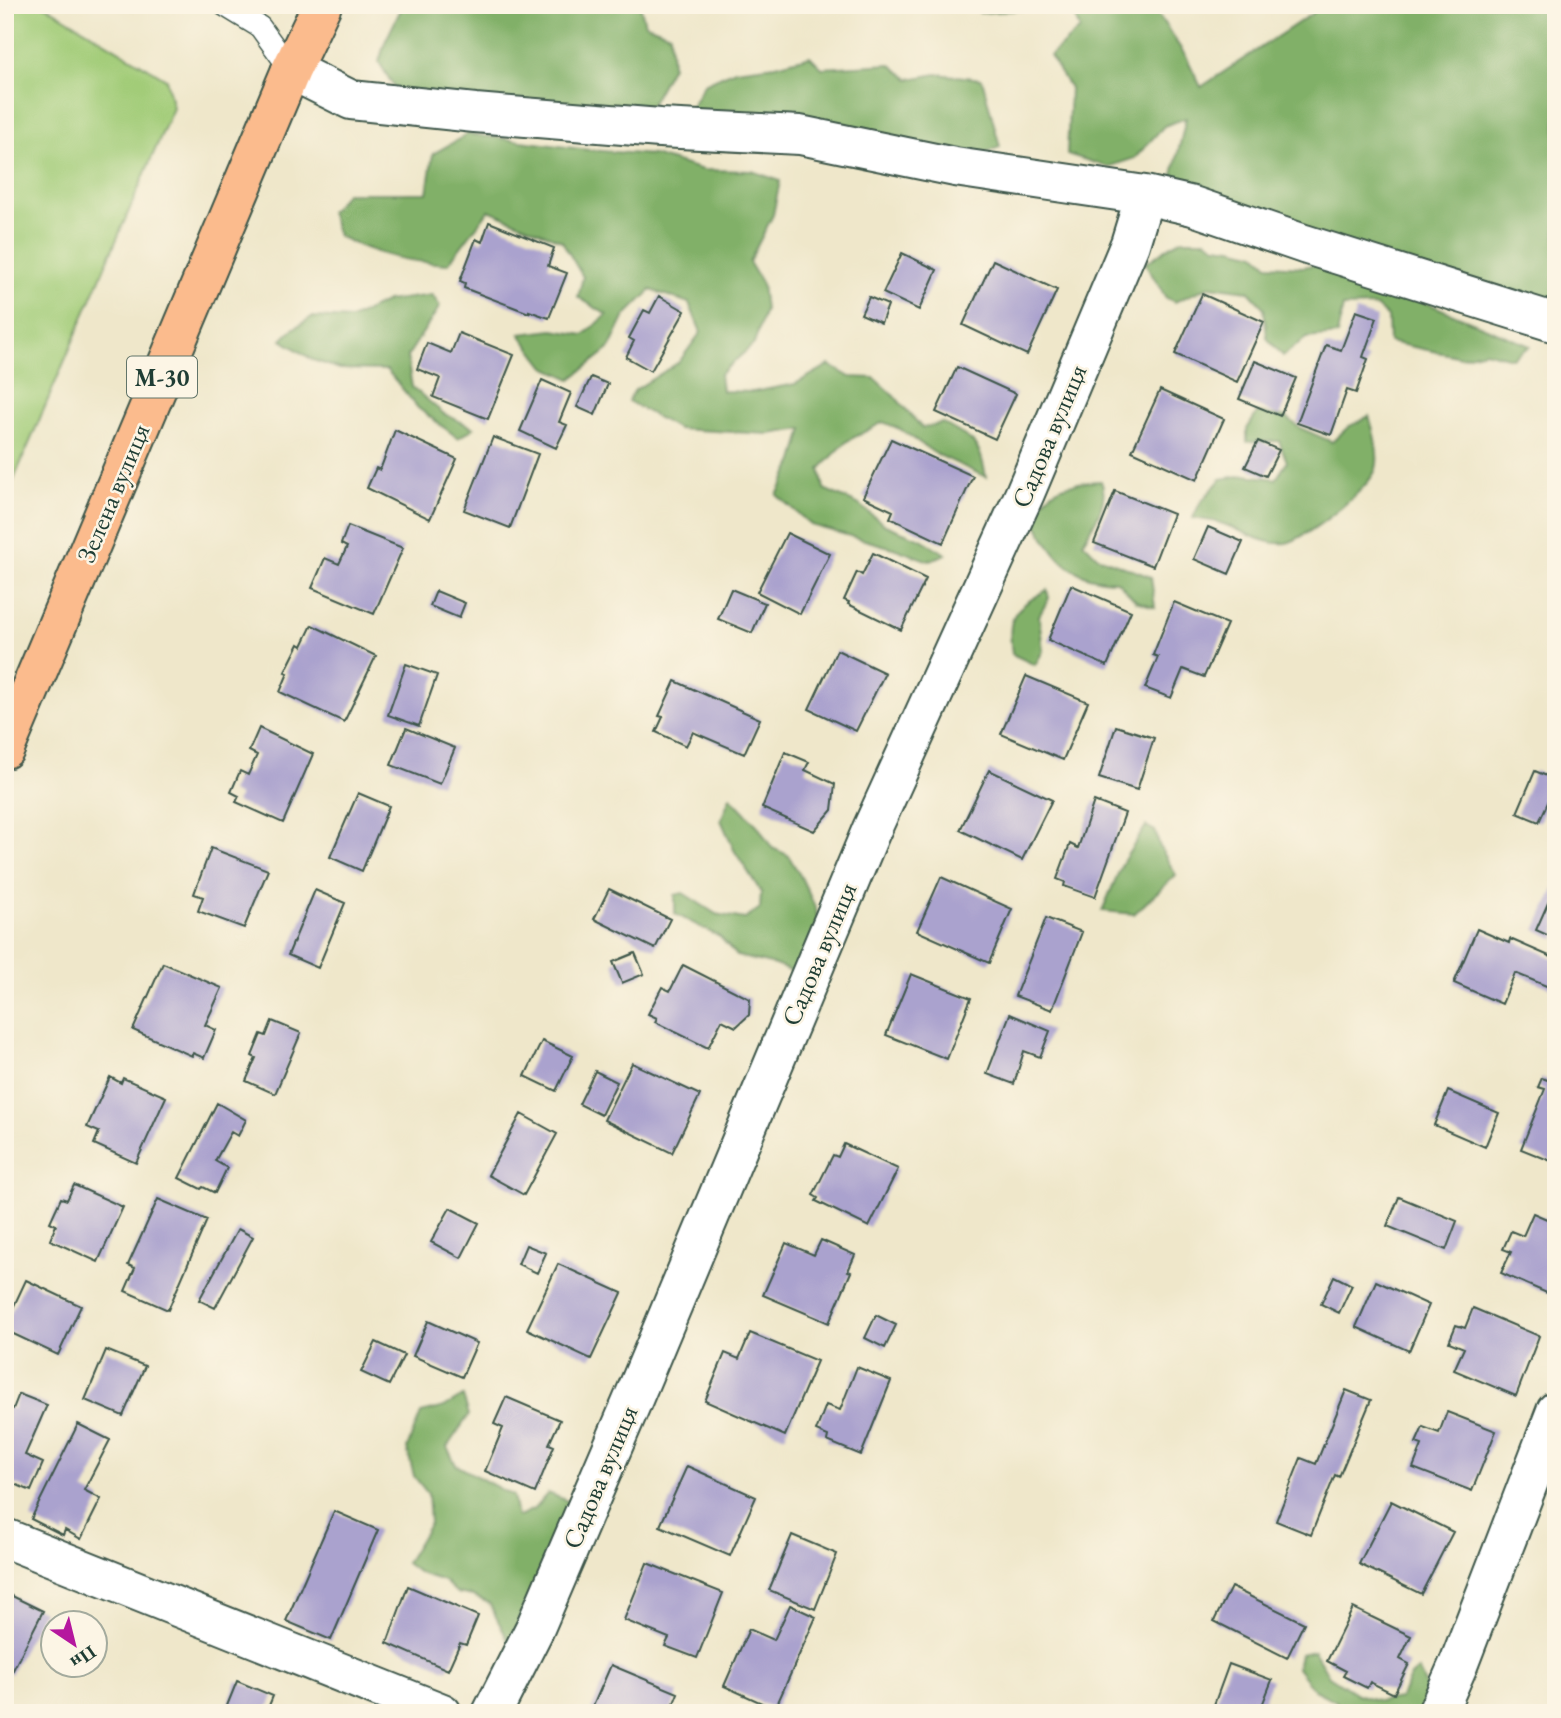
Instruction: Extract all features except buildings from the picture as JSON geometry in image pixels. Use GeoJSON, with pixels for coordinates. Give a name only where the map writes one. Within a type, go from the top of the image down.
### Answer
{"type":"FeatureCollection","features":[{"type":"Feature","properties":{"kind":"highway","name":"Зелена вулиця"},"geometry":{"type":"LineString","coordinates":[[5,749],[291,70],[322,6]]}},
{"type":"Feature","properties":{"kind":"street"},"geometry":{"type":"LineString","coordinates":[[291,70],[351,100],[647,127],[800,135],[955,167],[1145,195],[1193,205],[1304,244],[1556,323]]}},
{"type":"Feature","properties":{"kind":"street","name":"Садова вулиця"},"geometry":{"type":"LineString","coordinates":[[492,1713],[535,1628],[624,1421],[871,831],[1025,493],[1130,244],[1145,195]]}},
{"type":"Feature","properties":{"kind":"street"},"geometry":{"type":"LineString","coordinates":[[1437,1713],[1556,1412]]}},
{"type":"Feature","properties":{"kind":"street"},"geometry":{"type":"LineString","coordinates":[[5,1538],[442,1713]]}},
{"type":"Feature","properties":{"kind":"lane"},"geometry":{"type":"LineString","coordinates":[[224,5],[260,27],[291,70]]}},
{"type":"Feature","properties":{"kind":"green space"},"geometry":{"type":"Polygon","coordinates":[[[5,5],[44,5],[166,79],[173,108],[5,500],[5,5]]]}},
{"type":"Feature","properties":{"kind":"green space"},"geometry":{"type":"Polygon","coordinates":[[[403,5],[640,5],[645,24],[670,34],[672,66],[645,116],[402,100],[379,62],[385,42],[403,5]]]}},
{"type":"Feature","properties":{"kind":"green space"},"geometry":{"type":"Polygon","coordinates":[[[974,5],[1045,5],[1031,9],[980,13],[974,5]]]}},
{"type":"Feature","properties":{"kind":"green space"},"geometry":{"type":"Polygon","coordinates":[[[1070,5],[1152,5],[1187,58],[1201,87],[1325,5],[1556,5],[1556,303],[1167,201],[1186,118],[1164,126],[1135,158],[1108,167],[1067,154],[1070,88],[1050,56],[1080,29],[1070,5]]]}},
{"type":"Feature","properties":{"kind":"green space"},"geometry":{"type":"Polygon","coordinates":[[[810,56],[822,68],[890,64],[909,79],[937,74],[982,79],[1000,147],[974,157],[688,113],[704,84],[735,70],[776,65],[810,56]]]}},
{"type":"Feature","properties":{"kind":"green space"},"geometry":{"type":"Polygon","coordinates":[[[468,134],[589,150],[653,155],[703,170],[752,171],[780,181],[773,215],[749,262],[762,284],[765,310],[754,344],[720,374],[722,391],[753,392],[795,384],[829,365],[850,377],[874,378],[922,428],[943,423],[969,439],[978,448],[986,477],[934,453],[900,429],[883,422],[847,441],[820,469],[824,489],[858,504],[885,525],[921,539],[946,554],[929,561],[811,525],[777,495],[794,461],[803,429],[769,434],[678,429],[628,401],[635,390],[679,362],[701,332],[689,303],[651,290],[625,316],[609,349],[571,379],[545,367],[520,334],[553,330],[584,335],[607,315],[578,297],[583,277],[562,241],[489,210],[448,264],[391,256],[338,236],[330,212],[346,193],[427,193],[433,154],[468,134]]]}},
{"type":"Feature","properties":{"kind":"green space"},"geometry":{"type":"Polygon","coordinates":[[[1181,240],[1206,240],[1216,246],[1256,254],[1268,265],[1304,267],[1329,261],[1366,273],[1397,295],[1422,301],[1530,346],[1512,358],[1484,351],[1461,357],[1389,342],[1388,317],[1376,306],[1343,307],[1337,335],[1306,338],[1283,356],[1267,338],[1264,308],[1248,291],[1210,286],[1175,302],[1166,298],[1145,263],[1181,240]]]}},
{"type":"Feature","properties":{"kind":"green space"},"geometry":{"type":"Polygon","coordinates":[[[432,295],[440,306],[407,357],[412,387],[444,414],[474,428],[458,438],[418,408],[387,370],[340,369],[313,360],[282,340],[312,317],[351,319],[387,301],[432,295]]]}},
{"type":"Feature","properties":{"kind":"green space"},"geometry":{"type":"Polygon","coordinates":[[[1257,413],[1286,417],[1300,428],[1332,442],[1348,427],[1369,416],[1374,435],[1377,464],[1371,478],[1336,512],[1308,533],[1286,543],[1269,542],[1220,523],[1193,518],[1200,503],[1221,479],[1245,475],[1276,479],[1287,462],[1279,441],[1247,442],[1247,429],[1257,413]]]}},
{"type":"Feature","properties":{"kind":"green space"},"geometry":{"type":"Polygon","coordinates":[[[1101,481],[1102,505],[1083,542],[1098,557],[1151,577],[1155,607],[1136,601],[1117,581],[1101,580],[1075,571],[1047,543],[1033,516],[1053,492],[1069,485],[1101,481]]]}},
{"type":"Feature","properties":{"kind":"green space"},"geometry":{"type":"Polygon","coordinates":[[[1047,590],[1049,598],[1039,616],[1043,651],[1035,665],[1012,654],[1012,621],[1020,608],[1047,590]]]}},
{"type":"Feature","properties":{"kind":"green space"},"geometry":{"type":"Polygon","coordinates":[[[730,797],[758,826],[772,848],[788,855],[816,909],[818,923],[795,973],[737,956],[720,937],[675,914],[675,895],[683,893],[716,914],[745,919],[760,908],[761,892],[734,850],[721,820],[730,797]]]}},
{"type":"Feature","properties":{"kind":"green space"},"geometry":{"type":"Polygon","coordinates":[[[1146,826],[1155,831],[1160,847],[1176,875],[1134,914],[1102,911],[1123,862],[1146,826]]]}},
{"type":"Feature","properties":{"kind":"green space"},"geometry":{"type":"Polygon","coordinates":[[[463,1396],[469,1415],[447,1447],[456,1465],[513,1496],[517,1517],[534,1509],[548,1493],[570,1502],[510,1644],[489,1603],[457,1593],[444,1581],[419,1573],[406,1563],[430,1523],[428,1494],[414,1476],[407,1448],[421,1413],[444,1407],[463,1396]]]}},
{"type":"Feature","properties":{"kind":"green space"},"geometry":{"type":"Polygon","coordinates":[[[1314,1651],[1329,1676],[1357,1694],[1379,1701],[1400,1698],[1411,1676],[1418,1670],[1426,1686],[1429,1705],[1422,1713],[1343,1713],[1336,1701],[1314,1690],[1297,1668],[1300,1654],[1314,1651]]]}}]}
